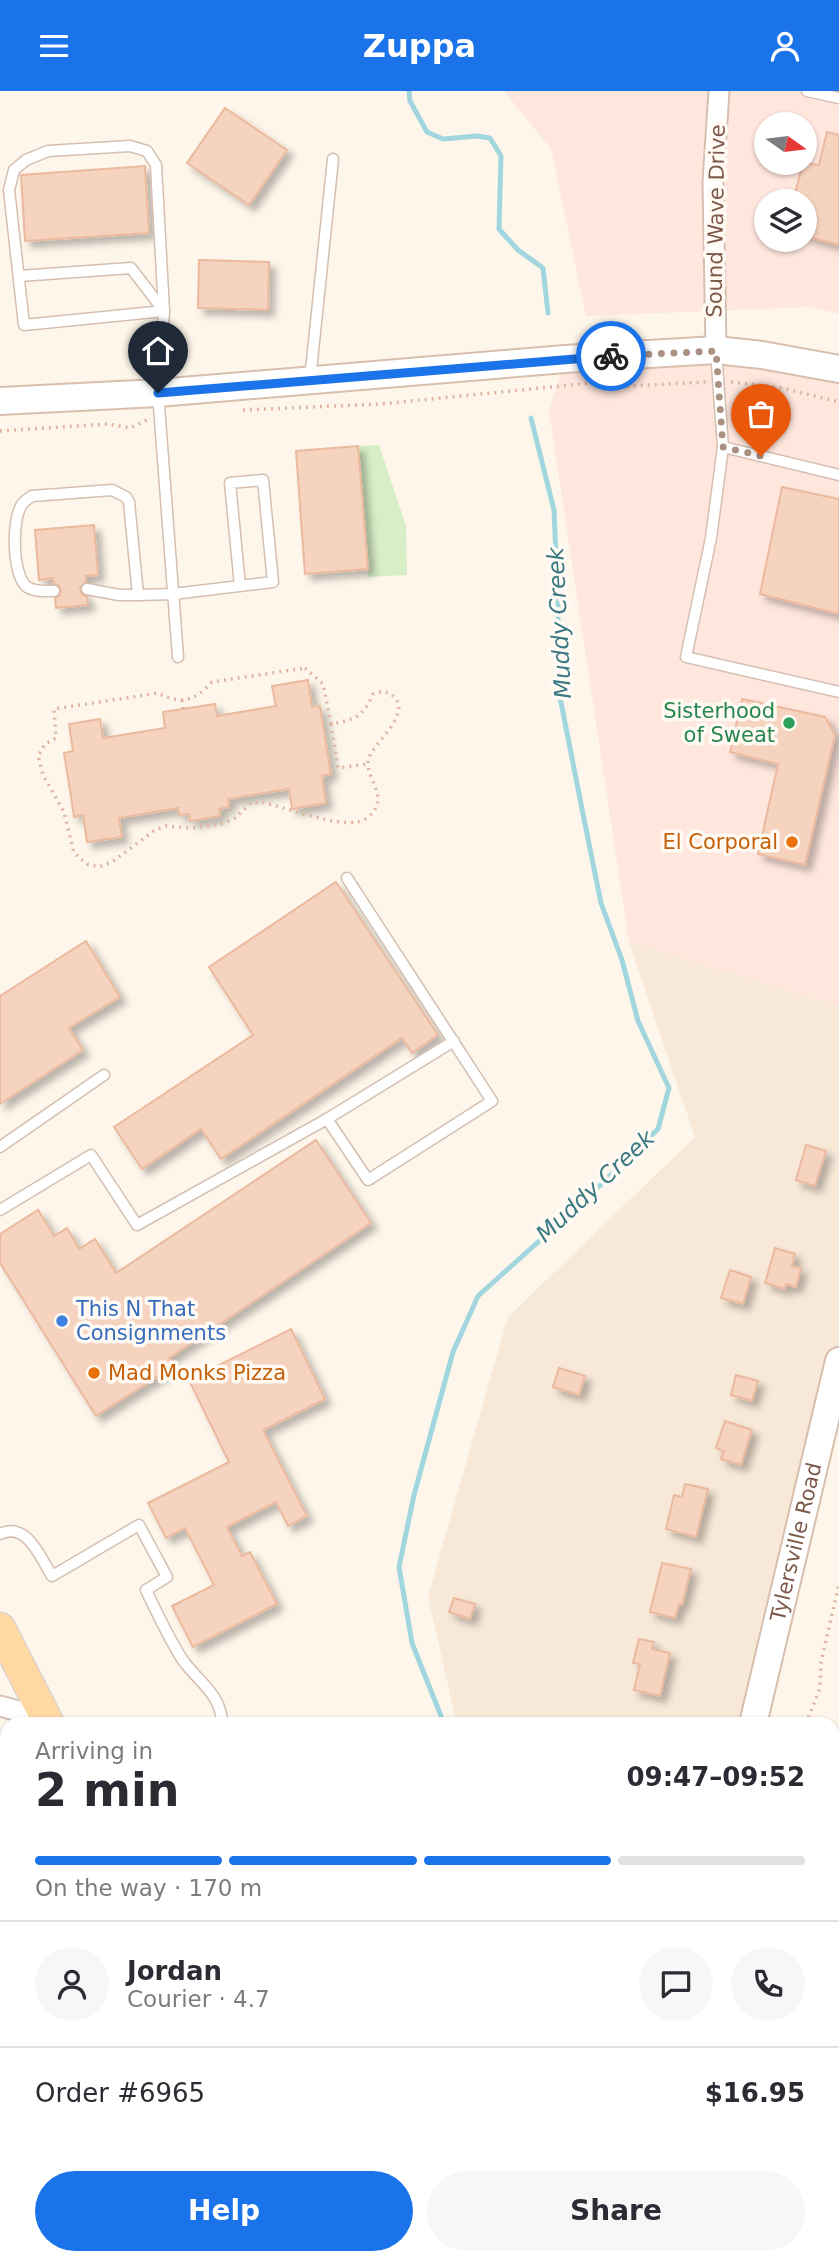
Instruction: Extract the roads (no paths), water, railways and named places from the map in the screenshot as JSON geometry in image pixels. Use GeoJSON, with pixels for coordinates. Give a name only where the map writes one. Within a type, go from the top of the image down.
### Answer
{"type":"FeatureCollection","features":[{"type":"Feature","properties":{"kind":"main road"},"geometry":{"type":"LineString","coordinates":[[0,1628],[46,1717]]}},
{"type":"Feature","properties":{"kind":"street","name":"Sound Wave Drive"},"geometry":{"type":"LineString","coordinates":[[716,351],[713,182],[719,91]]}},
{"type":"Feature","properties":{"kind":"street"},"geometry":{"type":"LineString","coordinates":[[0,401],[159,404],[310,380],[565,359],[716,351],[762,355],[839,369]]}},
{"type":"Feature","properties":{"kind":"street","name":"Tylersville Road"},"geometry":{"type":"LineString","coordinates":[[755,1717],[833,1415],[837,1374]]}},
{"type":"Feature","properties":{"kind":"street"},"geometry":{"type":"LineString","coordinates":[[3,1712],[26,1717]]}},
{"type":"Feature","properties":{"kind":"lane"},"geometry":{"type":"LineString","coordinates":[[807,91],[839,98]]}},
{"type":"Feature","properties":{"kind":"lane"},"geometry":{"type":"LineString","coordinates":[[164,311],[23,325],[9,190],[14,170],[26,160],[48,151],[130,146],[147,151],[156,165],[164,311],[159,404],[177,657]]}},
{"type":"Feature","properties":{"kind":"lane"},"geometry":{"type":"LineString","coordinates":[[310,380],[334,159]]}},
{"type":"Feature","properties":{"kind":"lane"},"geometry":{"type":"LineString","coordinates":[[19,276],[131,268],[164,311]]}},
{"type":"Feature","properties":{"kind":"lane"},"geometry":{"type":"LineString","coordinates":[[716,351],[723,447],[711,538],[686,657],[839,692]]}},
{"type":"Feature","properties":{"kind":"lane"},"geometry":{"type":"LineString","coordinates":[[723,447],[839,475]]}},
{"type":"Feature","properties":{"kind":"lane"},"geometry":{"type":"LineString","coordinates":[[87,589],[119,595],[173,594],[240,586],[273,582],[263,480],[230,483],[240,586]]}},
{"type":"Feature","properties":{"kind":"lane"},"geometry":{"type":"LineString","coordinates":[[54,591],[32,590],[24,586],[17,570],[16,521],[23,503],[32,496],[112,490],[126,497],[129,502],[138,595]]}},
{"type":"Feature","properties":{"kind":"lane"},"geometry":{"type":"LineString","coordinates":[[327,1119],[368,1180],[492,1101],[347,878]]}},
{"type":"Feature","properties":{"kind":"lane"},"geometry":{"type":"LineString","coordinates":[[0,1210],[91,1155],[136,1226],[327,1119],[454,1041]]}},
{"type":"Feature","properties":{"kind":"lane"},"geometry":{"type":"LineString","coordinates":[[0,1147],[104,1075]]}},
{"type":"Feature","properties":{"kind":"lane"},"geometry":{"type":"LineString","coordinates":[[0,1534],[12,1530],[29,1539],[52,1576],[139,1525],[167,1577],[145,1590],[184,1661],[214,1694],[222,1717]]}},
{"type":"Feature","properties":{"kind":"waterway","name":"Muddy Creek"},"geometry":{"type":"LineString","coordinates":[[409,91],[410,101],[427,132],[443,139],[477,136],[490,138],[501,156],[499,229],[518,250],[543,268],[548,313]]}},
{"type":"Feature","properties":{"kind":"waterway","name":"Muddy Creek"},"geometry":{"type":"LineString","coordinates":[[441,1717],[412,1643],[399,1567],[414,1495],[453,1352],[478,1296],[587,1198],[658,1129],[669,1088],[638,1021],[622,960],[601,903],[558,687],[554,510],[531,418]]}},
{"type":"Feature","properties":{"kind":"place","name":"Sisterhood of Sweat"},"geometry":{"type":"Point","coordinates":[789,723]}},
{"type":"Feature","properties":{"kind":"place","name":"El Corporal"},"geometry":{"type":"Point","coordinates":[792,842]}},
{"type":"Feature","properties":{"kind":"place","name":"This N That Consignments"},"geometry":{"type":"Point","coordinates":[62,1321]}},
{"type":"Feature","properties":{"kind":"place","name":"Mad Monks Pizza"},"geometry":{"type":"Point","coordinates":[94,1373]}}]}
